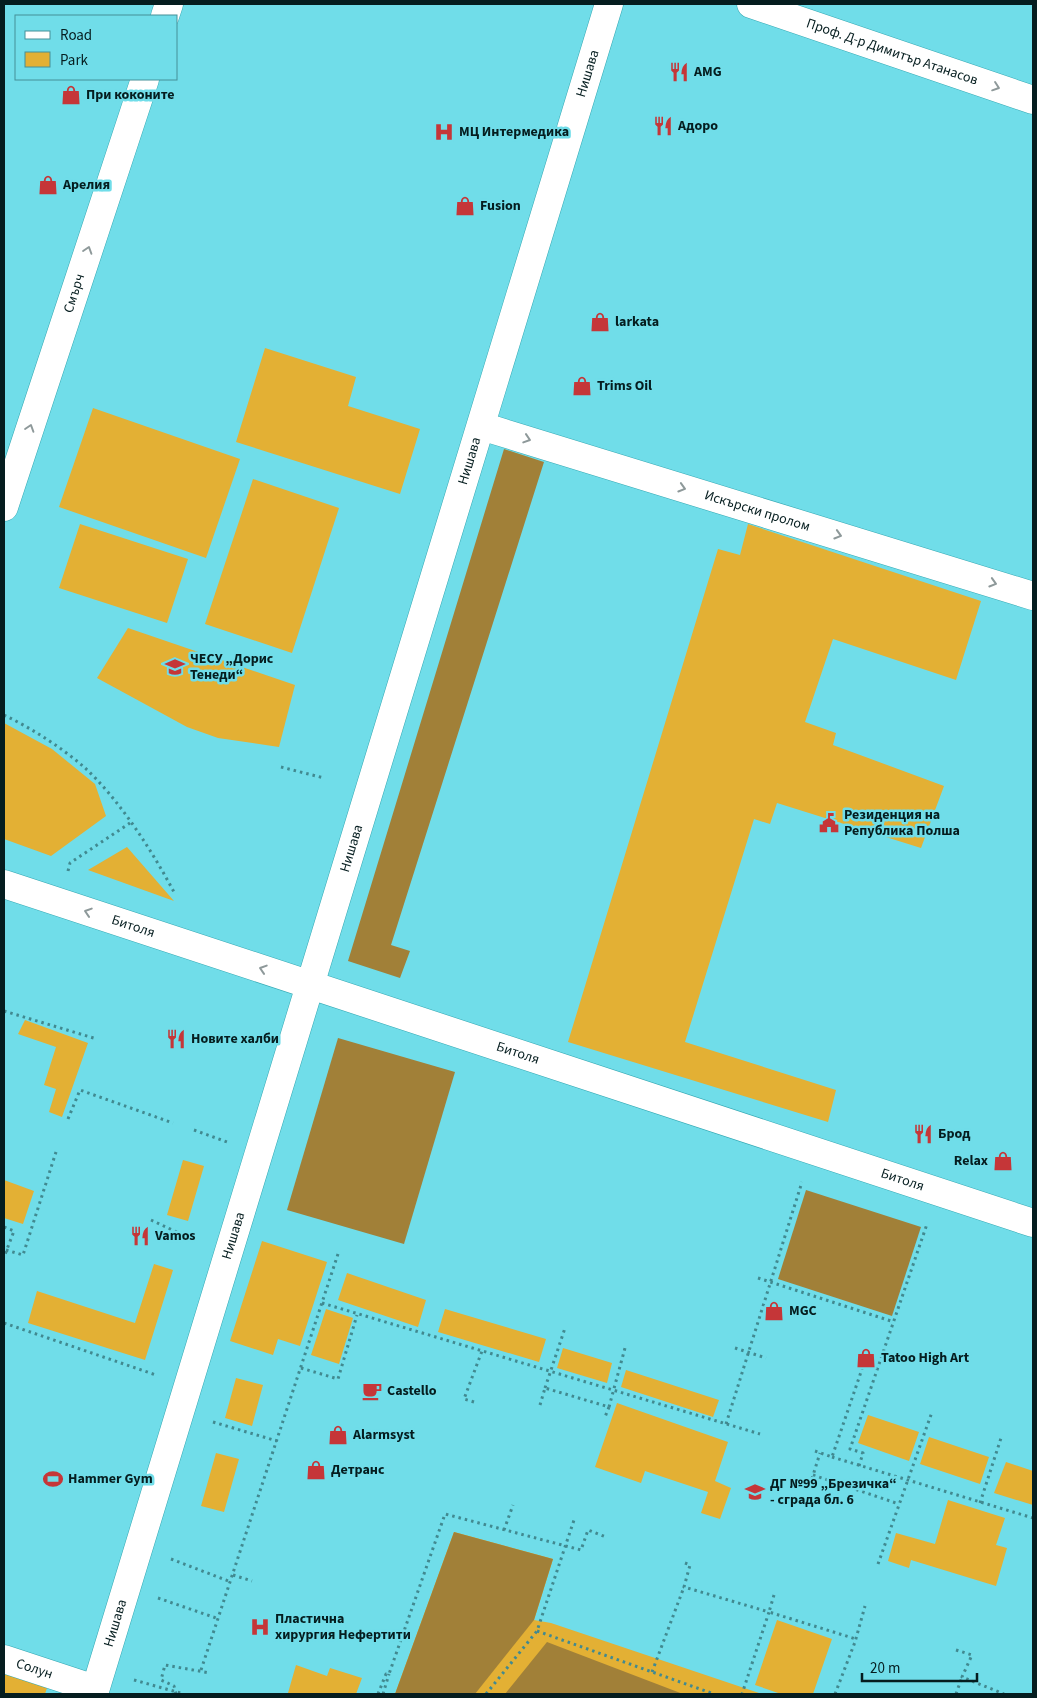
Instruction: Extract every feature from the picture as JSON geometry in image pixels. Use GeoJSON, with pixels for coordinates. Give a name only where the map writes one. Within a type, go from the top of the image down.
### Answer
{"type":"FeatureCollection","features":[{"type":"Feature","properties":{"kind":"street","name":"Нишава"},"geometry":{"type":"LineString","coordinates":[[94,1692],[609,4]]}},
{"type":"Feature","properties":{"kind":"street","name":"Проф. Д-р Димитър Атанасов"},"geometry":{"type":"LineString","coordinates":[[751,4],[1033,100]]}},
{"type":"Feature","properties":{"kind":"street","name":"Смърч"},"geometry":{"type":"LineString","coordinates":[[4,507],[144,80]]}},
{"type":"Feature","properties":{"kind":"street","name":"Искърски пролом"},"geometry":{"type":"LineString","coordinates":[[481,426],[1033,596]]}},
{"type":"Feature","properties":{"kind":"street","name":"Битоля"},"geometry":{"type":"LineString","coordinates":[[4,884],[1033,1223]]}},
{"type":"Feature","properties":{"kind":"street","name":"Солун"},"geometry":{"type":"LineString","coordinates":[[4,1659],[94,1692]]}},
{"type":"Feature","properties":{"kind":"path"},"geometry":{"type":"LineString","coordinates":[[4,715],[83,766],[105,789],[160,866],[175,894]]}},
{"type":"Feature","properties":{"kind":"path"},"geometry":{"type":"LineString","coordinates":[[281,767],[324,778]]}},
{"type":"Feature","properties":{"kind":"path"},"geometry":{"type":"LineString","coordinates":[[66,876],[70,863],[130,824]]}},
{"type":"Feature","properties":{"kind":"path"},"geometry":{"type":"LineString","coordinates":[[4,1011],[97,1039]]}},
{"type":"Feature","properties":{"kind":"path"},"geometry":{"type":"LineString","coordinates":[[68,1119],[80,1090],[173,1123]]}},
{"type":"Feature","properties":{"kind":"path"},"geometry":{"type":"LineString","coordinates":[[194,1130],[210,1135]]}},
{"type":"Feature","properties":{"kind":"path"},"geometry":{"type":"LineString","coordinates":[[726,1424],[812,1150]]}},
{"type":"Feature","properties":{"kind":"path"},"geometry":{"type":"LineString","coordinates":[[6,1250],[23,1255],[56,1152]]}},
{"type":"Feature","properties":{"kind":"path"},"geometry":{"type":"LineString","coordinates":[[151,1220],[172,1230]]}},
{"type":"Feature","properties":{"kind":"path"},"geometry":{"type":"LineString","coordinates":[[859,1466],[863,1454],[850,1449],[928,1221]]}},
{"type":"Feature","properties":{"kind":"path"},"geometry":{"type":"LineString","coordinates":[[4,1227],[14,1231],[4,1257]]}},
{"type":"Feature","properties":{"kind":"path"},"geometry":{"type":"LineString","coordinates":[[201,1670],[338,1254]]}},
{"type":"Feature","properties":{"kind":"path"},"geometry":{"type":"LineString","coordinates":[[758,1278],[894,1322]]}},
{"type":"Feature","properties":{"kind":"path"},"geometry":{"type":"LineString","coordinates":[[322,1303],[760,1434]]}},
{"type":"Feature","properties":{"kind":"path"},"geometry":{"type":"LineString","coordinates":[[301,1368],[338,1379],[357,1315]]}},
{"type":"Feature","properties":{"kind":"path"},"geometry":{"type":"LineString","coordinates":[[4,1323],[187,1386]]}},
{"type":"Feature","properties":{"kind":"path"},"geometry":{"type":"LineString","coordinates":[[540,1405],[565,1328]]}},
{"type":"Feature","properties":{"kind":"path"},"geometry":{"type":"LineString","coordinates":[[605,1417],[625,1348]]}},
{"type":"Feature","properties":{"kind":"path"},"geometry":{"type":"LineString","coordinates":[[735,1348],[766,1358]]}},
{"type":"Feature","properties":{"kind":"path"},"geometry":{"type":"LineString","coordinates":[[474,1402],[464,1399],[482,1351]]}},
{"type":"Feature","properties":{"kind":"path"},"geometry":{"type":"LineString","coordinates":[[832,1457],[862,1369]]}},
{"type":"Feature","properties":{"kind":"path"},"geometry":{"type":"LineString","coordinates":[[545,1388],[608,1407]]}},
{"type":"Feature","properties":{"kind":"path"},"geometry":{"type":"LineString","coordinates":[[878,1564],[932,1412]]}},
{"type":"Feature","properties":{"kind":"path"},"geometry":{"type":"LineString","coordinates":[[205,1419],[277,1441]]}},
{"type":"Feature","properties":{"kind":"path"},"geometry":{"type":"LineString","coordinates":[[980,1503],[1002,1435]]}},
{"type":"Feature","properties":{"kind":"path"},"geometry":{"type":"LineString","coordinates":[[815,1451],[908,1482],[1033,1518]]}},
{"type":"Feature","properties":{"kind":"path"},"geometry":{"type":"LineString","coordinates":[[810,1485],[820,1453]]}},
{"type":"Feature","properties":{"kind":"path"},"geometry":{"type":"LineString","coordinates":[[813,1475],[899,1504]]}},
{"type":"Feature","properties":{"kind":"path"},"geometry":{"type":"LineString","coordinates":[[504,1530],[513,1505]]}},
{"type":"Feature","properties":{"kind":"path"},"geometry":{"type":"LineString","coordinates":[[383,1694],[445,1514],[581,1550],[588,1530],[606,1537]]}},
{"type":"Feature","properties":{"kind":"path"},"geometry":{"type":"LineString","coordinates":[[486,1694],[537,1631],[575,1517]]}},
{"type":"Feature","properties":{"kind":"path"},"geometry":{"type":"LineString","coordinates":[[162,1556],[231,1582]]}},
{"type":"Feature","properties":{"kind":"path"},"geometry":{"type":"LineString","coordinates":[[652,1672],[691,1569],[690,1565],[685,1563]]}},
{"type":"Feature","properties":{"kind":"path"},"geometry":{"type":"LineString","coordinates":[[233,1575],[252,1581]]}},
{"type":"Feature","properties":{"kind":"path"},"geometry":{"type":"LineString","coordinates":[[684,1587],[856,1639]]}},
{"type":"Feature","properties":{"kind":"path"},"geometry":{"type":"LineString","coordinates":[[742,1694],[774,1595]]}},
{"type":"Feature","properties":{"kind":"path"},"geometry":{"type":"LineString","coordinates":[[150,1596],[219,1619]]}},
{"type":"Feature","properties":{"kind":"path"},"geometry":{"type":"LineString","coordinates":[[835,1694],[856,1639],[865,1606]]}},
{"type":"Feature","properties":{"kind":"path"},"geometry":{"type":"LineString","coordinates":[[537,1631],[714,1694]]}},
{"type":"Feature","properties":{"kind":"path"},"geometry":{"type":"LineString","coordinates":[[956,1650],[972,1656],[956,1694]]}},
{"type":"Feature","properties":{"kind":"path"},"geometry":{"type":"LineString","coordinates":[[176,1694],[174,1686],[161,1680],[165,1665],[210,1673]]}},
{"type":"Feature","properties":{"kind":"path"},"geometry":{"type":"LineString","coordinates":[[378,1694],[386,1674],[390,1674]]}},
{"type":"Feature","properties":{"kind":"path"},"geometry":{"type":"LineString","coordinates":[[962,1677],[1004,1694]]}},
{"type":"Feature","properties":{"kind":"path"},"geometry":{"type":"LineString","coordinates":[[129,1679],[176,1694],[184,1694]]}},
{"type":"Feature","properties":{"kind":"green space"},"geometry":{"type":"Polygon","coordinates":[[[265,348],[356,377],[348,406],[420,429],[400,494],[236,442],[265,348]]]}},
{"type":"Feature","properties":{"kind":"green space"},"geometry":{"type":"Polygon","coordinates":[[[93,408],[240,459],[206,558],[59,507],[93,408]]]}},
{"type":"Feature","properties":{"kind":"green space"},"geometry":{"type":"Polygon","coordinates":[[[253,479],[339,508],[292,653],[205,624],[253,479]]]}},
{"type":"Feature","properties":{"kind":"green space"},"geometry":{"type":"Polygon","coordinates":[[[80,524],[188,559],[167,623],[59,588],[80,524]]]}},
{"type":"Feature","properties":{"kind":"green space"},"geometry":{"type":"Polygon","coordinates":[[[748,524],[981,601],[956,680],[833,639],[805,722],[836,733],[833,745],[944,786],[921,848],[777,803],[770,824],[754,819],[685,1042],[836,1090],[828,1122],[568,1042],[718,549],[740,555],[748,524]]]}},
{"type":"Feature","properties":{"kind":"green space"},"geometry":{"type":"Polygon","coordinates":[[[128,628],[295,685],[279,747],[218,738],[187,727],[97,678],[128,628]]]}},
{"type":"Feature","properties":{"kind":"green space"},"geometry":{"type":"Polygon","coordinates":[[[4,723],[52,749],[95,784],[106,816],[51,856],[4,839],[4,723]]]}},
{"type":"Feature","properties":{"kind":"green space"},"geometry":{"type":"Polygon","coordinates":[[[127,847],[174,901],[88,870],[127,847]]]}},
{"type":"Feature","properties":{"kind":"green space"},"geometry":{"type":"Polygon","coordinates":[[[25,1020],[88,1043],[62,1117],[49,1112],[56,1089],[44,1085],[56,1047],[18,1034],[25,1020]]]}},
{"type":"Feature","properties":{"kind":"green space"},"geometry":{"type":"Polygon","coordinates":[[[183,1160],[204,1166],[188,1221],[167,1215],[183,1160]]]}},
{"type":"Feature","properties":{"kind":"green space"},"geometry":{"type":"Polygon","coordinates":[[[4,1180],[34,1191],[23,1224],[4,1218],[4,1180]]]}},
{"type":"Feature","properties":{"kind":"green space"},"geometry":{"type":"Polygon","coordinates":[[[262,1241],[327,1262],[300,1346],[278,1339],[273,1355],[230,1341],[262,1241]]]}},
{"type":"Feature","properties":{"kind":"green space"},"geometry":{"type":"Polygon","coordinates":[[[154,1264],[173,1270],[145,1360],[28,1323],[37,1291],[135,1323],[154,1264]]]}},
{"type":"Feature","properties":{"kind":"green space"},"geometry":{"type":"Polygon","coordinates":[[[347,1273],[426,1300],[418,1327],[338,1300],[347,1273]]]}},
{"type":"Feature","properties":{"kind":"green space"},"geometry":{"type":"Polygon","coordinates":[[[326,1309],[353,1318],[339,1364],[311,1355],[326,1309]]]}},
{"type":"Feature","properties":{"kind":"green space"},"geometry":{"type":"Polygon","coordinates":[[[445,1309],[546,1339],[539,1362],[438,1332],[445,1309]]]}},
{"type":"Feature","properties":{"kind":"green space"},"geometry":{"type":"Polygon","coordinates":[[[563,1348],[612,1363],[607,1383],[557,1368],[563,1348]]]}},
{"type":"Feature","properties":{"kind":"green space"},"geometry":{"type":"Polygon","coordinates":[[[626,1370],[719,1400],[713,1417],[621,1387],[626,1370]]]}},
{"type":"Feature","properties":{"kind":"green space"},"geometry":{"type":"Polygon","coordinates":[[[236,1378],[263,1385],[252,1426],[225,1418],[236,1378]]]}},
{"type":"Feature","properties":{"kind":"green space"},"geometry":{"type":"Polygon","coordinates":[[[617,1403],[728,1442],[715,1481],[731,1488],[720,1519],[701,1513],[708,1492],[645,1471],[641,1483],[595,1467],[617,1403]]]}},
{"type":"Feature","properties":{"kind":"green space"},"geometry":{"type":"Polygon","coordinates":[[[868,1415],[919,1432],[909,1461],[858,1443],[868,1415]]]}},
{"type":"Feature","properties":{"kind":"green space"},"geometry":{"type":"Polygon","coordinates":[[[929,1437],[989,1457],[980,1484],[920,1464],[929,1437]]]}},
{"type":"Feature","properties":{"kind":"green space"},"geometry":{"type":"Polygon","coordinates":[[[216,1453],[239,1459],[224,1512],[201,1506],[216,1453]]]}},
{"type":"Feature","properties":{"kind":"green space"},"geometry":{"type":"Polygon","coordinates":[[[1006,1462],[1033,1471],[1033,1505],[994,1493],[1006,1462]]]}},
{"type":"Feature","properties":{"kind":"green space"},"geometry":{"type":"Polygon","coordinates":[[[948,1500],[1005,1518],[996,1545],[1007,1548],[996,1586],[911,1560],[909,1568],[888,1561],[896,1533],[935,1544],[948,1500]]]}},
{"type":"Feature","properties":{"kind":"green space"},"geometry":{"type":"Polygon","coordinates":[[[454,1532],[553,1559],[534,1620],[551,1623],[762,1694],[395,1694],[454,1532]]]}},
{"type":"Feature","properties":{"kind":"green space"},"geometry":{"type":"Polygon","coordinates":[[[777,1620],[832,1639],[813,1694],[781,1694],[755,1685],[777,1620]]]}},
{"type":"Feature","properties":{"kind":"green space"},"geometry":{"type":"Polygon","coordinates":[[[296,1665],[327,1676],[330,1668],[362,1678],[356,1694],[288,1693],[296,1665]]]}},
{"type":"Feature","properties":{"kind":"green space"},"geometry":{"type":"Polygon","coordinates":[[[4,1672],[48,1685],[45,1694],[4,1694],[4,1672]]]}},
{"type":"Feature","properties":{"kind":"shaded area"},"geometry":{"type":"Polygon","coordinates":[[[504,449],[544,462],[391,945],[410,951],[400,978],[348,961],[504,449]]]}},
{"type":"Feature","properties":{"kind":"shaded area"},"geometry":{"type":"Polygon","coordinates":[[[338,1038],[455,1072],[404,1244],[287,1210],[338,1038]]]}},
{"type":"Feature","properties":{"kind":"shaded area"},"geometry":{"type":"Polygon","coordinates":[[[806,1190],[921,1227],[892,1316],[778,1279],[806,1190]]]}},
{"type":"Feature","properties":{"kind":"shaded area"},"geometry":{"type":"Polygon","coordinates":[[[454,1532],[553,1559],[534,1620],[475,1694],[395,1694],[454,1532]]]}},
{"type":"Feature","properties":{"kind":"shaded area"},"geometry":{"type":"Polygon","coordinates":[[[547,1642],[683,1694],[505,1694],[547,1642]]]}},
{"type":"Feature","properties":{"kind":"place","name":"AMG"},"geometry":{"type":"Point","coordinates":[679,72]}},
{"type":"Feature","properties":{"kind":"place","name":"При коконите"},"geometry":{"type":"Point","coordinates":[71,95]}},
{"type":"Feature","properties":{"kind":"place","name":"Адоро"},"geometry":{"type":"Point","coordinates":[663,126]}},
{"type":"Feature","properties":{"kind":"place","name":"МЦ Интермедика"},"geometry":{"type":"Point","coordinates":[444,132]}},
{"type":"Feature","properties":{"kind":"place","name":"Арелия"},"geometry":{"type":"Point","coordinates":[48,185]}},
{"type":"Feature","properties":{"kind":"place","name":"Fusion"},"geometry":{"type":"Point","coordinates":[465,206]}},
{"type":"Feature","properties":{"kind":"place","name":"larkata"},"geometry":{"type":"Point","coordinates":[600,322]}},
{"type":"Feature","properties":{"kind":"place","name":"Trims Oil"},"geometry":{"type":"Point","coordinates":[582,386]}},
{"type":"Feature","properties":{"kind":"place","name":"ЧЕСУ „Дорис Тенеди“"},"geometry":{"type":"Point","coordinates":[175,667]}},
{"type":"Feature","properties":{"kind":"place","name":"Резиденция на Република Полша"},"geometry":{"type":"Point","coordinates":[829,823]}},
{"type":"Feature","properties":{"kind":"place","name":"Новите халби"},"geometry":{"type":"Point","coordinates":[176,1039]}},
{"type":"Feature","properties":{"kind":"place","name":"Брод"},"geometry":{"type":"Point","coordinates":[923,1134]}},
{"type":"Feature","properties":{"kind":"place","name":"Relax"},"geometry":{"type":"Point","coordinates":[1003,1161]}},
{"type":"Feature","properties":{"kind":"place","name":"Vamos"},"geometry":{"type":"Point","coordinates":[140,1236]}},
{"type":"Feature","properties":{"kind":"place","name":"MGC"},"geometry":{"type":"Point","coordinates":[774,1311]}},
{"type":"Feature","properties":{"kind":"place","name":"Tatoo High Art"},"geometry":{"type":"Point","coordinates":[866,1358]}},
{"type":"Feature","properties":{"kind":"place","name":"Castello"},"geometry":{"type":"Point","coordinates":[372,1391]}},
{"type":"Feature","properties":{"kind":"place","name":"Alarmsyst"},"geometry":{"type":"Point","coordinates":[338,1435]}},
{"type":"Feature","properties":{"kind":"place","name":"Детранс"},"geometry":{"type":"Point","coordinates":[316,1470]}},
{"type":"Feature","properties":{"kind":"place","name":"Hammer Gym"},"geometry":{"type":"Point","coordinates":[53,1479]}},
{"type":"Feature","properties":{"kind":"place","name":"ДГ №99 „Брезичка“ - сграда бл. 6"},"geometry":{"type":"Point","coordinates":[755,1492]}},
{"type":"Feature","properties":{"kind":"place","name":"Пластична хирургия Нефертити"},"geometry":{"type":"Point","coordinates":[260,1627]}}]}
